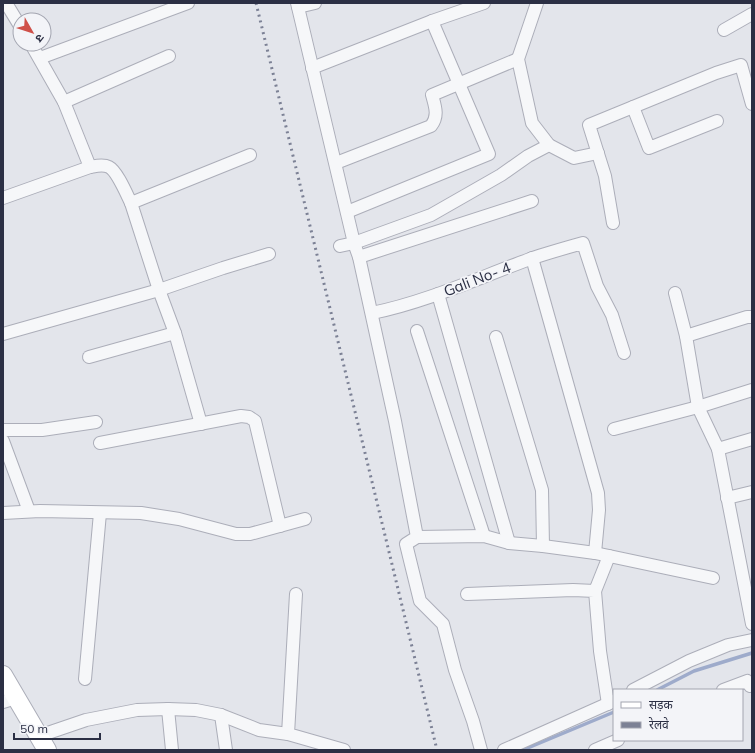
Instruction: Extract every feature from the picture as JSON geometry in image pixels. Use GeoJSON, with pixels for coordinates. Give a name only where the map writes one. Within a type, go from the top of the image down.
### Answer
{"type":"FeatureCollection","features":[{"type":"Feature","properties":{"kind":"main road"},"geometry":{"type":"LineString","coordinates":[[3,675],[7,699],[41,745]]}},
{"type":"Feature","properties":{"kind":"street"},"geometry":{"type":"LineString","coordinates":[[40,58],[188,3]]}},
{"type":"Feature","properties":{"kind":"street"},"geometry":{"type":"LineString","coordinates":[[315,3],[297,5],[372,313],[417,538]]}},
{"type":"Feature","properties":{"kind":"street"},"geometry":{"type":"LineString","coordinates":[[312,68],[467,6],[484,3]]}},
{"type":"Feature","properties":{"kind":"street"},"geometry":{"type":"LineString","coordinates":[[537,3],[518,59],[532,123],[549,145],[574,158],[598,154]]}},
{"type":"Feature","properties":{"kind":"street"},"geometry":{"type":"LineString","coordinates":[[724,30],[752,14]]}},
{"type":"Feature","properties":{"kind":"street"},"geometry":{"type":"LineString","coordinates":[[347,212],[489,154],[432,21]]}},
{"type":"Feature","properties":{"kind":"street"},"geometry":{"type":"LineString","coordinates":[[36,52],[64,102],[90,167]]}},
{"type":"Feature","properties":{"kind":"street"},"geometry":{"type":"LineString","coordinates":[[64,102],[169,56]]}},
{"type":"Feature","properties":{"kind":"street"},"geometry":{"type":"LineString","coordinates":[[336,163],[431,126],[436,120],[432,95],[518,59]]}},
{"type":"Feature","properties":{"kind":"street"},"geometry":{"type":"LineString","coordinates":[[613,223],[605,176],[589,125],[716,73],[741,65],[752,104]]}},
{"type":"Feature","properties":{"kind":"street"},"geometry":{"type":"LineString","coordinates":[[633,107],[649,148],[717,121]]}},
{"type":"Feature","properties":{"kind":"street"},"geometry":{"type":"LineString","coordinates":[[340,246],[354,243],[431,215],[501,175],[528,156],[549,145]]}},
{"type":"Feature","properties":{"kind":"street"},"geometry":{"type":"LineString","coordinates":[[131,203],[250,155]]}},
{"type":"Feature","properties":{"kind":"street"},"geometry":{"type":"LineString","coordinates":[[3,198],[90,167],[101,165],[108,166],[114,170],[131,203],[159,290],[175,333],[200,424]]}},
{"type":"Feature","properties":{"kind":"street"},"geometry":{"type":"LineString","coordinates":[[359,257],[532,201]]}},
{"type":"Feature","properties":{"kind":"street","name":"Gali No- 4"},"geometry":{"type":"LineString","coordinates":[[372,313],[391,309],[438,294],[532,258],[583,243],[597,286],[612,315],[624,353]]}},
{"type":"Feature","properties":{"kind":"street"},"geometry":{"type":"LineString","coordinates":[[3,334],[159,290],[269,254]]}},
{"type":"Feature","properties":{"kind":"street"},"geometry":{"type":"LineString","coordinates":[[532,258],[598,494],[599,516],[595,553]]}},
{"type":"Feature","properties":{"kind":"street"},"geometry":{"type":"LineString","coordinates":[[675,293],[686,336],[698,406],[718,449],[752,624]]}},
{"type":"Feature","properties":{"kind":"street"},"geometry":{"type":"LineString","coordinates":[[438,294],[509,543]]}},
{"type":"Feature","properties":{"kind":"street"},"geometry":{"type":"LineString","coordinates":[[686,336],[747,317],[752,317]]}},
{"type":"Feature","properties":{"kind":"street"},"geometry":{"type":"LineString","coordinates":[[417,331],[484,536]]}},
{"type":"Feature","properties":{"kind":"street"},"geometry":{"type":"LineString","coordinates":[[89,357],[175,333]]}},
{"type":"Feature","properties":{"kind":"street"},"geometry":{"type":"LineString","coordinates":[[496,337],[542,490],[543,546]]}},
{"type":"Feature","properties":{"kind":"street"},"geometry":{"type":"LineString","coordinates":[[614,429],[752,390]]}},
{"type":"Feature","properties":{"kind":"street"},"geometry":{"type":"LineString","coordinates":[[100,443],[241,416],[249,417],[255,421],[280,526]]}},
{"type":"Feature","properties":{"kind":"street"},"geometry":{"type":"LineString","coordinates":[[3,430],[42,430],[96,422]]}},
{"type":"Feature","properties":{"kind":"street"},"geometry":{"type":"LineString","coordinates":[[718,449],[752,439]]}},
{"type":"Feature","properties":{"kind":"street"},"geometry":{"type":"LineString","coordinates":[[3,441],[29,511]]}},
{"type":"Feature","properties":{"kind":"street"},"geometry":{"type":"LineString","coordinates":[[727,498],[752,492]]}},
{"type":"Feature","properties":{"kind":"street"},"geometry":{"type":"LineString","coordinates":[[3,513],[29,511],[141,513],[179,519],[236,534],[250,534],[305,519]]}},
{"type":"Feature","properties":{"kind":"street"},"geometry":{"type":"LineString","coordinates":[[85,679],[100,512]]}},
{"type":"Feature","properties":{"kind":"street"},"geometry":{"type":"LineString","coordinates":[[482,750],[455,670],[443,624],[420,601],[406,544],[417,538],[484,536],[509,543],[595,553],[713,578]]}},
{"type":"Feature","properties":{"kind":"street"},"geometry":{"type":"LineString","coordinates":[[504,750],[611,702],[600,651],[595,591],[609,556]]}},
{"type":"Feature","properties":{"kind":"street"},"geometry":{"type":"LineString","coordinates":[[467,594],[573,590],[595,591]]}},
{"type":"Feature","properties":{"kind":"street"},"geometry":{"type":"LineString","coordinates":[[288,734],[296,594]]}},
{"type":"Feature","properties":{"kind":"street"},"geometry":{"type":"LineString","coordinates":[[635,689],[689,661],[728,645],[752,640]]}},
{"type":"Feature","properties":{"kind":"street"},"geometry":{"type":"LineString","coordinates":[[726,689],[747,681],[750,686],[752,685]]}},
{"type":"Feature","properties":{"kind":"street"},"geometry":{"type":"LineString","coordinates":[[41,745],[86,720],[137,710],[168,709],[196,710],[221,715],[259,730],[288,734],[344,750]]}},
{"type":"Feature","properties":{"kind":"street"},"geometry":{"type":"LineString","coordinates":[[168,709],[172,750]]}},
{"type":"Feature","properties":{"kind":"street"},"geometry":{"type":"LineString","coordinates":[[221,715],[226,750]]}},
{"type":"Feature","properties":{"kind":"street"},"geometry":{"type":"LineString","coordinates":[[595,750],[616,741]]}},
{"type":"Feature","properties":{"kind":"waterway"},"geometry":{"type":"LineString","coordinates":[[659,689],[694,671],[752,653]]}},
{"type":"Feature","properties":{"kind":"waterway"},"geometry":{"type":"LineString","coordinates":[[523,750],[613,712]]}},
{"type":"Feature","properties":{"kind":"railway"},"geometry":{"type":"LineString","coordinates":[[256,3],[437,750]]}}]}
